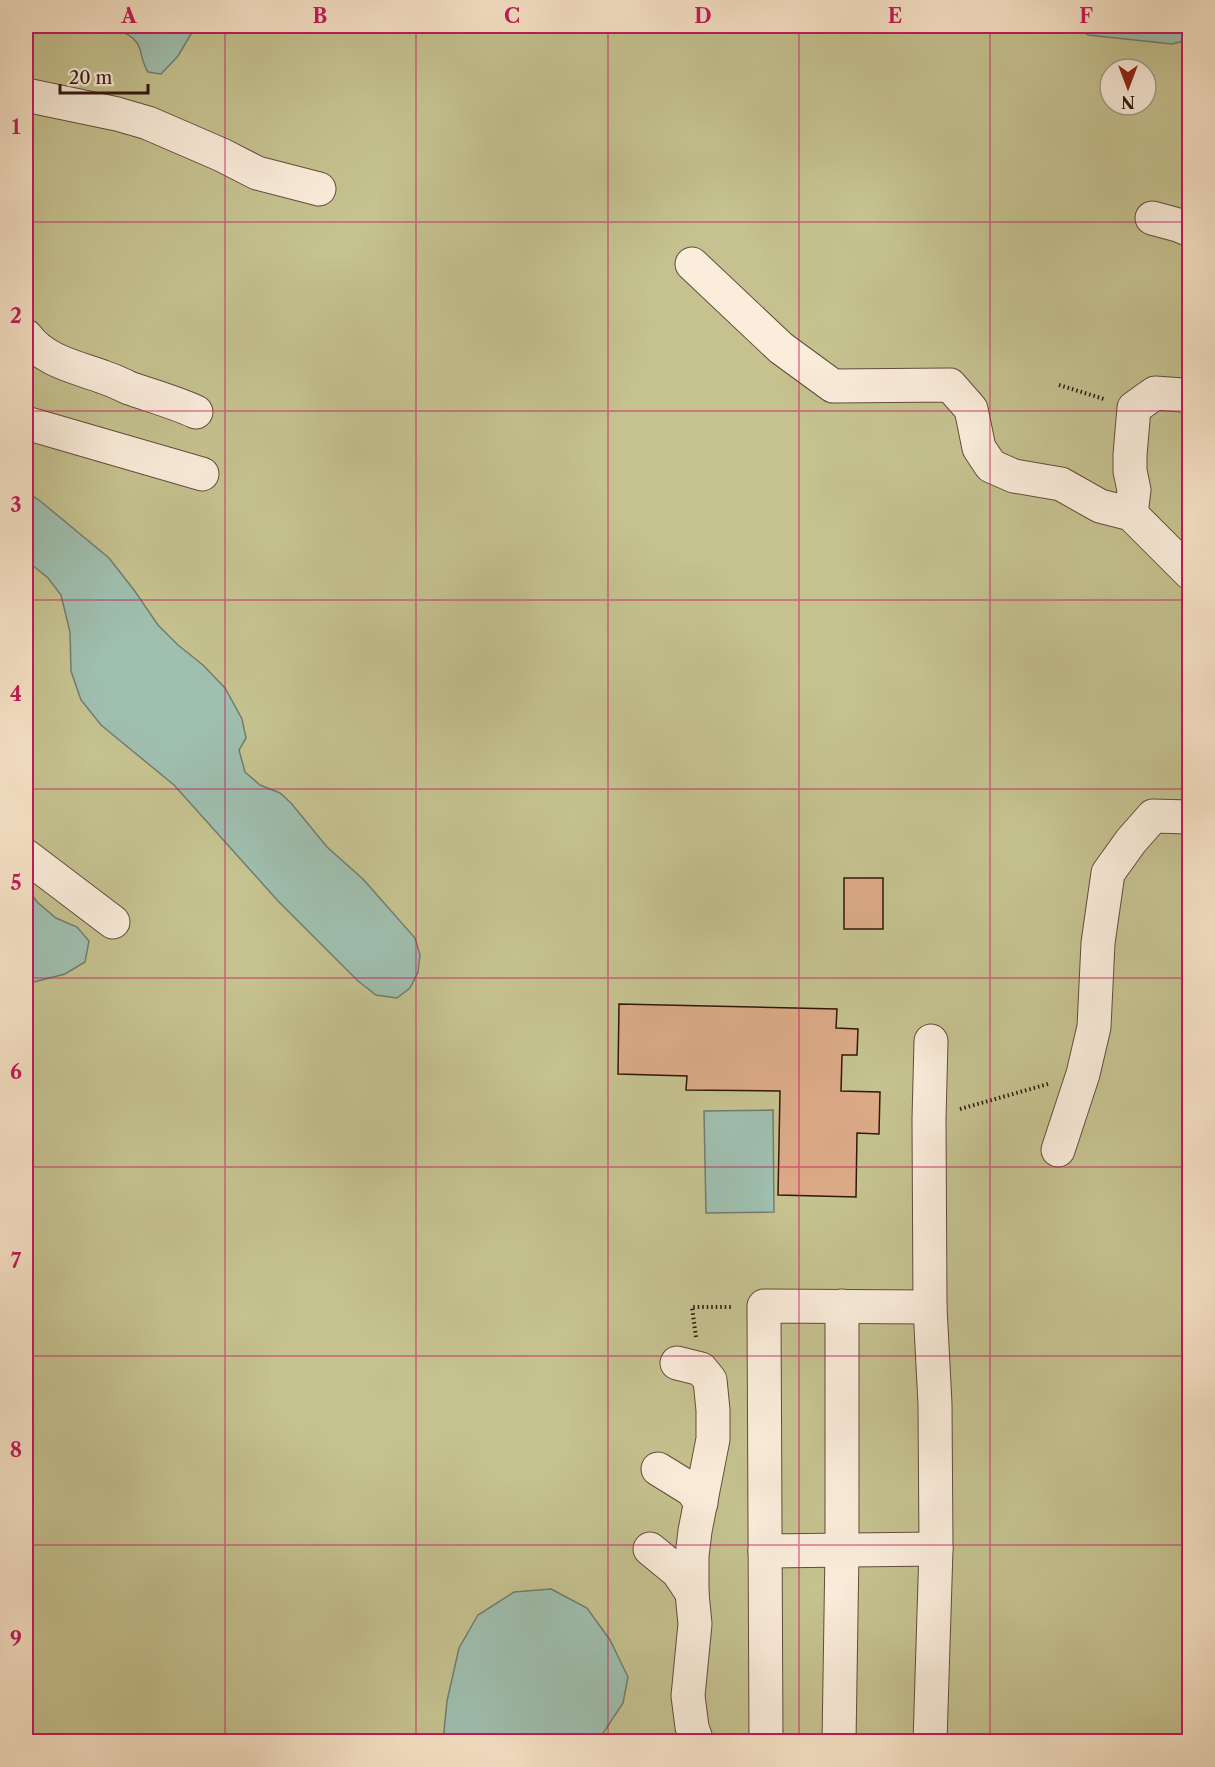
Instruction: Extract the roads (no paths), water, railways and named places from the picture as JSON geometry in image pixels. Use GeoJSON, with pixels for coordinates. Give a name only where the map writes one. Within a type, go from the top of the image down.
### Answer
{"type":"FeatureCollection","features":[{"type":"Feature","properties":{"kind":"lane"},"geometry":{"type":"LineString","coordinates":[[26,95],[117,114],[148,123],[257,173],[319,189]]}},
{"type":"Feature","properties":{"kind":"lane"},"geometry":{"type":"LineString","coordinates":[[1152,219],[1190,230]]}},
{"type":"Feature","properties":{"kind":"lane"},"geometry":{"type":"LineString","coordinates":[[692,264],[781,348],[833,386],[950,385],[971,409],[979,448],[991,466],[1014,476],[1061,484],[1100,506],[1131,514],[1190,573]]}},
{"type":"Feature","properties":{"kind":"lane"},"geometry":{"type":"LineString","coordinates":[[26,336],[33,346],[53,359],[196,412]]}},
{"type":"Feature","properties":{"kind":"lane"},"geometry":{"type":"LineString","coordinates":[[1131,514],[1134,490],[1130,455],[1134,408],[1155,393],[1183,395],[1190,398]]}},
{"type":"Feature","properties":{"kind":"lane"},"geometry":{"type":"LineString","coordinates":[[26,423],[202,474]]}},
{"type":"Feature","properties":{"kind":"lane"},"geometry":{"type":"LineString","coordinates":[[1058,1150],[1083,1074],[1094,1027],[1098,943],[1108,873],[1153,816],[1190,817]]}},
{"type":"Feature","properties":{"kind":"lane"},"geometry":{"type":"LineString","coordinates":[[26,856],[112,922]]}},
{"type":"Feature","properties":{"kind":"lane"},"geometry":{"type":"LineString","coordinates":[[930,1742],[936,1549],[935,1404],[930,1307],[929,1119],[932,1041]]}},
{"type":"Feature","properties":{"kind":"lane"},"geometry":{"type":"LineString","coordinates":[[766,1742],[764,1306],[930,1307]]}},
{"type":"Feature","properties":{"kind":"lane"},"geometry":{"type":"LineString","coordinates":[[839,1742],[842,1306]]}},
{"type":"Feature","properties":{"kind":"lane"},"geometry":{"type":"LineString","coordinates":[[689,1366],[710,1380],[713,1410],[712,1439],[692,1556],[695,1624],[688,1696],[692,1727],[697,1742]]}},
{"type":"Feature","properties":{"kind":"lane"},"geometry":{"type":"LineString","coordinates":[[658,1469],[692,1490],[701,1503]]}},
{"type":"Feature","properties":{"kind":"lane"},"geometry":{"type":"LineString","coordinates":[[650,1549],[678,1572],[692,1593]]}},
{"type":"Feature","properties":{"kind":"lane"},"geometry":{"type":"LineString","coordinates":[[765,1551],[936,1549]]}}]}
